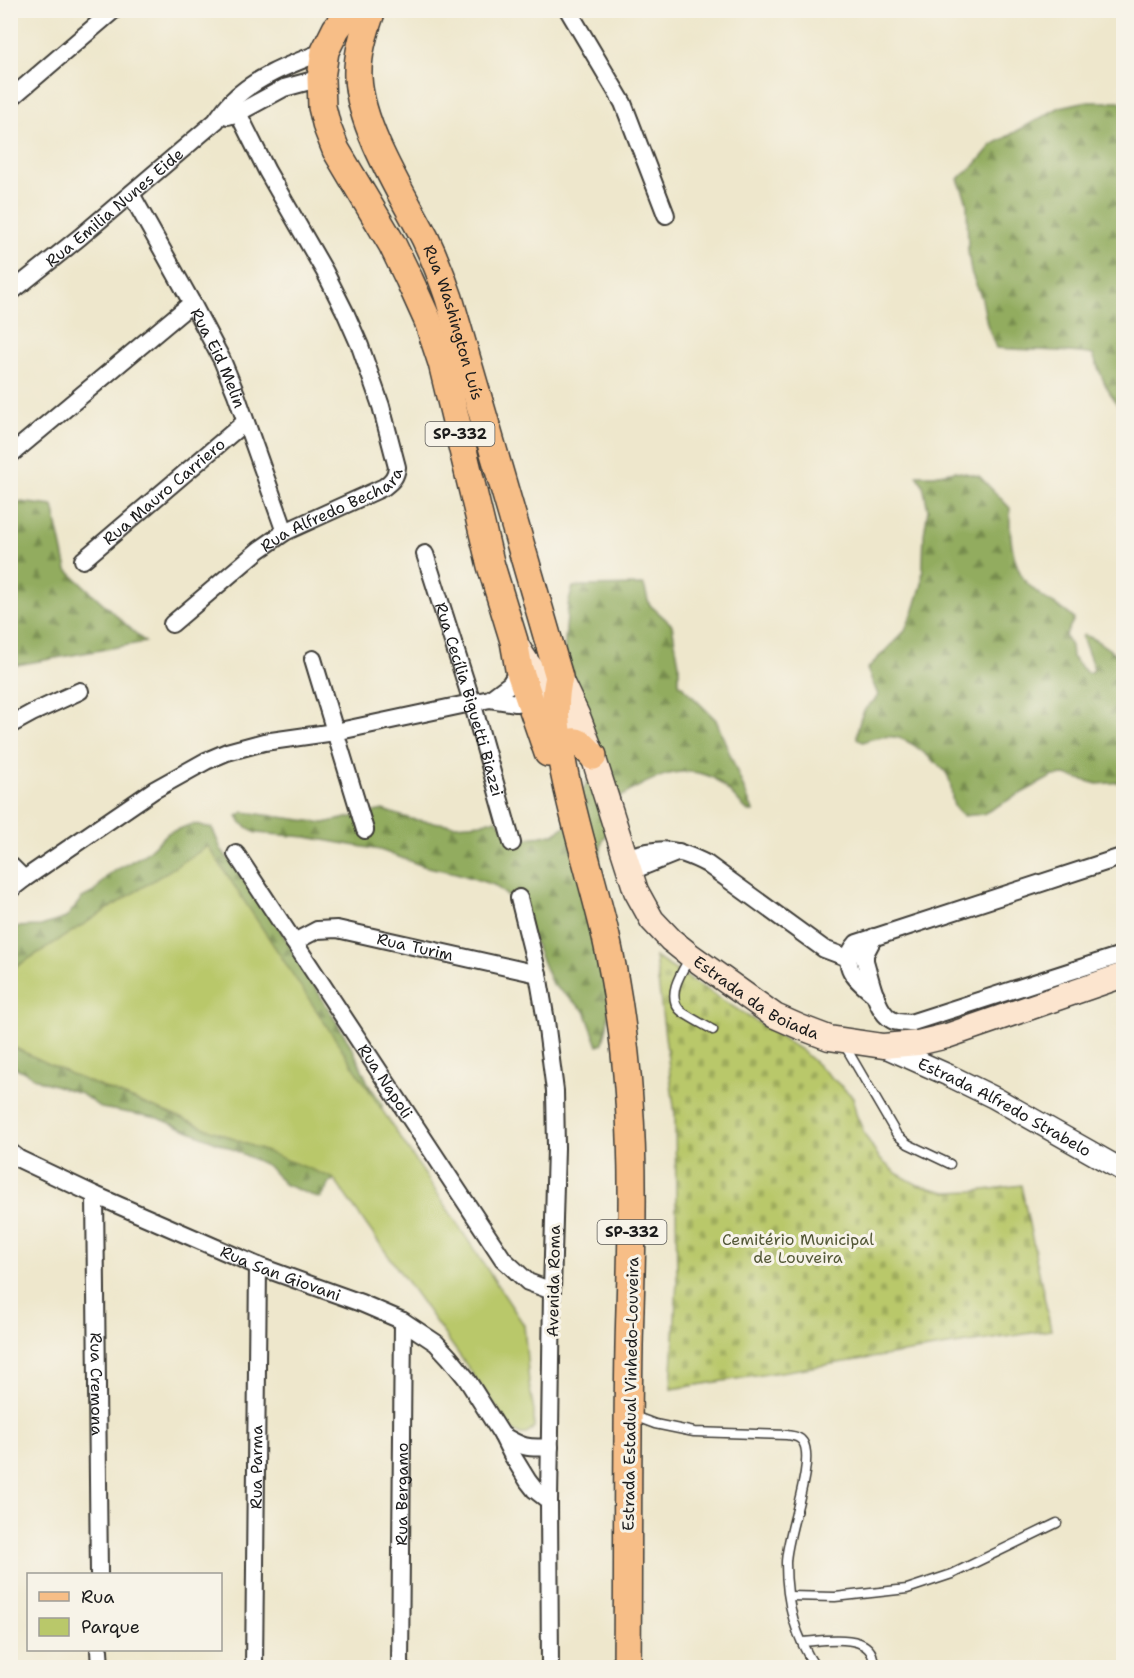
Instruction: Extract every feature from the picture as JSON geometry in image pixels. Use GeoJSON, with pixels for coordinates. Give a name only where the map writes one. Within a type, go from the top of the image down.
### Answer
{"type":"FeatureCollection","features":[{"type":"Feature","properties":{"kind":"main road","name":"SP-332"},"geometry":{"type":"LineString","coordinates":[[354,11],[336,29],[325,51],[321,78],[322,107],[327,127],[336,150],[392,244],[428,321],[442,363],[491,566],[514,641],[528,700],[549,758],[570,803]]}},
{"type":"Feature","properties":{"kind":"main road","name":"Rua Washington Luís"},"geometry":{"type":"LineString","coordinates":[[354,11],[365,31],[358,69],[366,113],[379,149],[439,269],[449,298],[562,692]]}},
{"type":"Feature","properties":{"kind":"main road"},"geometry":{"type":"LineString","coordinates":[[321,78],[340,81],[358,69],[343,51],[325,51]]}},
{"type":"Feature","properties":{"kind":"main road"},"geometry":{"type":"LineString","coordinates":[[502,599],[532,589]]}},
{"type":"Feature","properties":{"kind":"main road"},"geometry":{"type":"LineString","coordinates":[[514,641],[535,673],[562,692]]}},
{"type":"Feature","properties":{"kind":"main road","name":"SP-332"},"geometry":{"type":"LineString","coordinates":[[562,692],[554,720],[570,803]]}},
{"type":"Feature","properties":{"kind":"main road","name":"Estrada da Boiada"},"geometry":{"type":"LineString","coordinates":[[562,692],[593,756],[636,891],[652,920],[670,940],[775,1016],[829,1038],[884,1046],[918,1043],[947,1036],[1124,975]]}},
{"type":"Feature","properties":{"kind":"main road"},"geometry":{"type":"LineString","coordinates":[[559,748],[569,742],[577,742],[593,756]]}},
{"type":"Feature","properties":{"kind":"main road","name":"Estrada Estadual Vinhedo-Louveira"},"geometry":{"type":"LineString","coordinates":[[570,803],[608,948],[623,1044],[631,1146],[627,1668]]}},
{"type":"Feature","properties":{"kind":"street"},"geometry":{"type":"LineString","coordinates":[[12,95],[114,10]]}},
{"type":"Feature","properties":{"kind":"street"},"geometry":{"type":"LineString","coordinates":[[568,10],[623,103],[666,215]]}},
{"type":"Feature","properties":{"kind":"street","name":"Rua Emilia Nunes Eide"},"geometry":{"type":"LineString","coordinates":[[235,107],[251,86],[277,71],[325,51]]}},
{"type":"Feature","properties":{"kind":"street","name":"Rua Emilia Nunes Eide"},"geometry":{"type":"LineString","coordinates":[[10,293],[235,107],[284,87],[321,78]]}},
{"type":"Feature","properties":{"kind":"street","name":"Rua Alfredo Bechara"},"geometry":{"type":"LineString","coordinates":[[172,624],[259,550],[285,532],[384,487],[392,481],[398,466],[381,406],[360,346],[345,312],[326,272],[267,171],[235,107]]}},
{"type":"Feature","properties":{"kind":"street","name":"Rua Eid Melin"},"geometry":{"type":"LineString","coordinates":[[130,194],[222,360],[285,532]]}},
{"type":"Feature","properties":{"kind":"street"},"geometry":{"type":"LineString","coordinates":[[10,454],[192,303]]}},
{"type":"Feature","properties":{"kind":"street","name":"Rua Mauro Carriero"},"geometry":{"type":"LineString","coordinates":[[83,560],[245,422]]}},
{"type":"Feature","properties":{"kind":"street","name":"Rua Cecília Biguetti Biazzi"},"geometry":{"type":"LineString","coordinates":[[425,554],[472,702],[512,843]]}},
{"type":"Feature","properties":{"kind":"street"},"geometry":{"type":"LineString","coordinates":[[314,658],[365,830]]}},
{"type":"Feature","properties":{"kind":"street"},"geometry":{"type":"LineString","coordinates":[[490,699],[510,684],[519,669]]}},
{"type":"Feature","properties":{"kind":"street"},"geometry":{"type":"LineString","coordinates":[[10,725],[80,691]]}},
{"type":"Feature","properties":{"kind":"street"},"geometry":{"type":"LineString","coordinates":[[10,890],[154,790],[206,761],[242,747],[335,732],[472,702],[490,699],[516,703],[562,692]]}},
{"type":"Feature","properties":{"kind":"street"},"geometry":{"type":"LineString","coordinates":[[627,865],[653,864],[680,851],[707,864],[824,949],[848,958]]}},
{"type":"Feature","properties":{"kind":"street","name":"Rua Napoli"},"geometry":{"type":"LineString","coordinates":[[236,854],[503,1259],[528,1282],[552,1291]]}},
{"type":"Feature","properties":{"kind":"street"},"geometry":{"type":"LineString","coordinates":[[876,996],[854,976],[848,958],[857,943],[1124,856]]}},
{"type":"Feature","properties":{"kind":"street"},"geometry":{"type":"LineString","coordinates":[[10,865],[24,879]]}},
{"type":"Feature","properties":{"kind":"street","name":"Avenida Roma"},"geometry":{"type":"LineString","coordinates":[[519,898],[538,974],[555,1091],[556,1148],[549,1502],[550,1668]]}},
{"type":"Feature","properties":{"kind":"street","name":"Rua Turim"},"geometry":{"type":"LineString","coordinates":[[294,942],[317,930],[337,929],[538,974]]}},
{"type":"Feature","properties":{"kind":"street"},"geometry":{"type":"LineString","coordinates":[[874,937],[865,961],[882,1013],[893,1021],[910,1023],[1124,954]]}},
{"type":"Feature","properties":{"kind":"street"},"geometry":{"type":"LineString","coordinates":[[947,1036],[944,1054],[948,1075]]}},
{"type":"Feature","properties":{"kind":"street","name":"Estrada Alfredo Strabelo"},"geometry":{"type":"LineString","coordinates":[[884,1046],[995,1098],[1124,1172]]}},
{"type":"Feature","properties":{"kind":"street","name":"Rua San Giovani"},"geometry":{"type":"LineString","coordinates":[[13,1157],[258,1266],[403,1321],[436,1343],[450,1357],[502,1435],[528,1481],[549,1502]]}},
{"type":"Feature","properties":{"kind":"street","name":"Rua Cremona"},"geometry":{"type":"LineString","coordinates":[[95,1195],[99,1573]]}},
{"type":"Feature","properties":{"kind":"street","name":"Rua Parma"},"geometry":{"type":"LineString","coordinates":[[254,1668],[258,1266]]}},
{"type":"Feature","properties":{"kind":"street","name":"Rua Bergamo"},"geometry":{"type":"LineString","coordinates":[[400,1668],[403,1321]]}},
{"type":"Feature","properties":{"kind":"street"},"geometry":{"type":"LineString","coordinates":[[502,1435],[523,1447],[535,1449],[550,1447]]}},
{"type":"Feature","properties":{"kind":"street"},"geometry":{"type":"LineString","coordinates":[[99,1651],[99,1668]]}},
{"type":"Feature","properties":{"kind":"lane"},"geometry":{"type":"LineString","coordinates":[[691,956],[674,990],[676,1000],[680,1009],[713,1030]]}},
{"type":"Feature","properties":{"kind":"lane"},"geometry":{"type":"LineString","coordinates":[[841,1040],[897,1135],[908,1144],[950,1164]]}},
{"type":"Feature","properties":{"kind":"lane"},"geometry":{"type":"LineString","coordinates":[[628,1414],[655,1424],[694,1432],[787,1435],[798,1437],[802,1441],[806,1448],[806,1468],[788,1544],[786,1563],[793,1617],[802,1642],[816,1668]]}},
{"type":"Feature","properties":{"kind":"lane"},"geometry":{"type":"LineString","coordinates":[[789,1596],[835,1598],[906,1589],[952,1574],[1058,1523]]}},
{"type":"Feature","properties":{"kind":"lane"},"geometry":{"type":"LineString","coordinates":[[802,1642],[845,1639],[863,1644],[873,1656],[873,1668]]}},
{"type":"Feature","properties":{"kind":"green space"},"geometry":{"type":"Polygon","coordinates":[[[1083,102],[1123,102],[1123,411],[1109,392],[1093,355],[996,348],[987,324],[982,299],[971,272],[967,202],[958,179],[975,165],[992,145],[1060,107],[1083,102]]]}},
{"type":"Feature","properties":{"kind":"green space"},"geometry":{"type":"Polygon","coordinates":[[[955,471],[979,476],[1010,508],[1012,544],[1023,578],[1038,593],[1074,619],[1065,636],[1071,646],[1072,657],[1086,672],[1091,673],[1094,669],[1082,637],[1084,635],[1094,639],[1123,659],[1123,782],[1097,784],[1065,775],[1053,776],[983,814],[963,816],[954,806],[947,774],[914,745],[891,737],[873,738],[863,742],[857,738],[863,712],[878,695],[867,669],[904,632],[922,584],[924,534],[928,510],[923,485],[917,475],[955,471]]]}},
{"type":"Feature","properties":{"kind":"green space"},"geometry":{"type":"Polygon","coordinates":[[[11,501],[53,506],[67,570],[145,642],[11,666],[11,501]]]}},
{"type":"Feature","properties":{"kind":"green space"},"geometry":{"type":"Polygon","coordinates":[[[644,585],[649,604],[672,625],[679,664],[679,683],[716,720],[753,811],[748,811],[713,778],[700,773],[687,772],[662,776],[616,800],[611,822],[602,843],[598,867],[614,961],[607,1026],[603,1043],[598,1046],[585,1011],[552,984],[525,920],[511,899],[494,885],[423,866],[380,850],[306,837],[256,833],[240,822],[237,816],[244,812],[324,823],[383,810],[411,819],[454,825],[482,823],[496,819],[511,837],[522,839],[554,834],[568,824],[578,798],[600,760],[564,653],[568,605],[573,587],[644,585]]]}},
{"type":"Feature","properties":{"kind":"green space"},"geometry":{"type":"Polygon","coordinates":[[[193,824],[212,828],[221,849],[276,923],[353,1049],[369,1085],[382,1103],[382,1117],[345,1174],[329,1183],[322,1197],[318,1198],[284,1184],[268,1166],[228,1147],[158,1118],[101,1108],[80,1093],[41,1081],[11,1065],[10,935],[13,927],[41,926],[66,918],[82,898],[94,892],[109,874],[145,854],[168,833],[193,824]]]}},
{"type":"Feature","properties":{"kind":"green space"},"geometry":{"type":"Polygon","coordinates":[[[208,846],[524,1325],[534,1411],[534,1427],[528,1433],[514,1432],[333,1178],[79,1078],[11,1046],[11,970],[208,846]]]}},
{"type":"Feature","properties":{"kind":"green space","name":"Cemitério Municipal de Louveira"},"geometry":{"type":"Polygon","coordinates":[[[655,957],[801,1050],[853,1097],[856,1114],[865,1135],[880,1159],[896,1173],[918,1185],[946,1192],[1021,1185],[1051,1330],[671,1389],[677,1281],[675,1115],[655,957]]]}}]}
